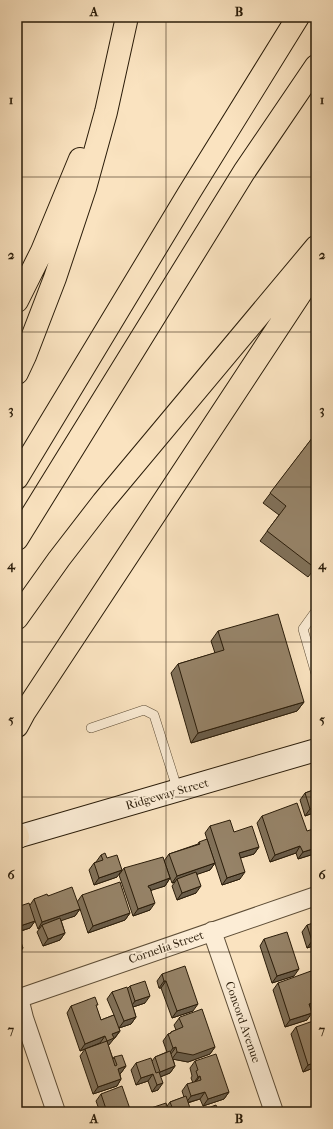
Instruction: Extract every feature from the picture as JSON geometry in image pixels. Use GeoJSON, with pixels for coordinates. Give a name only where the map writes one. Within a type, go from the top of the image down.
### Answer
{"type":"FeatureCollection","features":[{"type":"Feature","properties":{"kind":"highway"},"geometry":{"type":"LineString","coordinates":[[17,373],[55,278],[85,188],[106,112],[127,17]]}},
{"type":"Feature","properties":{"kind":"highway"},"geometry":{"type":"LineString","coordinates":[[17,478],[189,193],[298,17]]}},
{"type":"Feature","properties":{"kind":"highway"},"geometry":{"type":"LineString","coordinates":[[17,539],[244,172],[316,66]]}},
{"type":"Feature","properties":{"kind":"highway"},"geometry":{"type":"LineString","coordinates":[[17,301],[42,251],[80,159],[106,112]]}},
{"type":"Feature","properties":{"kind":"highway"},"geometry":{"type":"LineString","coordinates":[[17,618],[59,558],[103,502],[316,247]]}},
{"type":"Feature","properties":{"kind":"highway"},"geometry":{"type":"LineString","coordinates":[[17,726],[24,713],[316,270]]}},
{"type":"Feature","properties":{"kind":"street","name":"Ridgeway Street"},"geometry":{"type":"LineString","coordinates":[[17,836],[178,791],[316,750]]}},
{"type":"Feature","properties":{"kind":"street","name":"Cornelia Street"},"geometry":{"type":"LineString","coordinates":[[18,998],[316,896]]}},
{"type":"Feature","properties":{"kind":"street","name":"Concord Avenue"},"geometry":{"type":"LineString","coordinates":[[212,931],[274,1112]]}},
{"type":"Feature","properties":{"kind":"street"},"geometry":{"type":"LineString","coordinates":[[18,998],[56,1112]]}},
{"type":"Feature","properties":{"kind":"lane"},"geometry":{"type":"LineString","coordinates":[[316,611],[303,629],[316,674]]}},
{"type":"Feature","properties":{"kind":"lane"},"geometry":{"type":"LineString","coordinates":[[91,728],[144,710],[154,715],[178,791]]}},
{"type":"Feature","properties":{"kind":"building"},"geometry":{"type":"Polygon","coordinates":[[[316,433],[315,568],[267,531],[286,506],[270,493],[316,433]]]}},
{"type":"Feature","properties":{"kind":"building"},"geometry":{"type":"Polygon","coordinates":[[[278,614],[304,702],[198,733],[178,664],[224,650],[218,631],[278,614]]]}},
{"type":"Feature","properties":{"kind":"building"},"geometry":{"type":"Polygon","coordinates":[[[316,789],[316,806],[310,809],[305,793],[316,789]]]}},
{"type":"Feature","properties":{"kind":"building"},"geometry":{"type":"Polygon","coordinates":[[[297,803],[307,831],[313,829],[316,837],[316,848],[303,852],[300,846],[275,855],[262,816],[297,803]]]}},
{"type":"Feature","properties":{"kind":"building"},"geometry":{"type":"Polygon","coordinates":[[[230,820],[234,832],[252,826],[259,847],[239,853],[245,872],[227,878],[210,826],[230,820]]]}},
{"type":"Feature","properties":{"kind":"building"},"geometry":{"type":"Polygon","coordinates":[[[207,839],[215,863],[177,876],[169,854],[200,844],[199,842],[207,839]]]}},
{"type":"Feature","properties":{"kind":"building"},"geometry":{"type":"Polygon","coordinates":[[[105,853],[107,858],[117,855],[122,870],[99,878],[94,863],[103,860],[101,855],[105,853]]]}},
{"type":"Feature","properties":{"kind":"building"},"geometry":{"type":"Polygon","coordinates":[[[163,857],[170,878],[148,886],[155,903],[138,909],[124,868],[163,857]]]}},
{"type":"Feature","properties":{"kind":"building"},"geometry":{"type":"Polygon","coordinates":[[[196,872],[201,886],[182,893],[177,879],[196,872]]]}},
{"type":"Feature","properties":{"kind":"building"},"geometry":{"type":"Polygon","coordinates":[[[120,882],[130,913],[93,926],[82,895],[120,882]]]}},
{"type":"Feature","properties":{"kind":"building"},"geometry":{"type":"Polygon","coordinates":[[[72,887],[80,909],[42,922],[34,899],[47,894],[48,896],[72,887]]]}},
{"type":"Feature","properties":{"kind":"building"},"geometry":{"type":"Polygon","coordinates":[[[29,903],[35,921],[17,927],[17,907],[29,903]]]}},
{"type":"Feature","properties":{"kind":"building"},"geometry":{"type":"Polygon","coordinates":[[[60,918],[65,933],[48,939],[42,925],[60,918]]]}},
{"type":"Feature","properties":{"kind":"building"},"geometry":{"type":"Polygon","coordinates":[[[316,922],[316,939],[312,941],[307,925],[316,922]]]}},
{"type":"Feature","properties":{"kind":"building"},"geometry":{"type":"Polygon","coordinates":[[[17,930],[23,948],[17,950],[17,930]]]}},
{"type":"Feature","properties":{"kind":"building"},"geometry":{"type":"Polygon","coordinates":[[[287,932],[299,969],[277,976],[264,939],[287,932]]]}},
{"type":"Feature","properties":{"kind":"building"},"geometry":{"type":"Polygon","coordinates":[[[185,966],[198,1004],[177,1011],[162,974],[185,966]]]}},
{"type":"Feature","properties":{"kind":"building"},"geometry":{"type":"Polygon","coordinates":[[[311,971],[316,985],[316,1002],[309,1004],[312,1013],[290,1020],[278,983],[311,971]]]}},
{"type":"Feature","properties":{"kind":"building"},"geometry":{"type":"Polygon","coordinates":[[[145,981],[150,996],[135,1001],[130,986],[145,981]]]}},
{"type":"Feature","properties":{"kind":"building"},"geometry":{"type":"Polygon","coordinates":[[[127,987],[136,1017],[124,1021],[112,992],[127,987]]]}},
{"type":"Feature","properties":{"kind":"building"},"geometry":{"type":"Polygon","coordinates":[[[95,997],[101,1020],[114,1015],[120,1031],[112,1034],[114,1038],[107,1041],[105,1036],[85,1044],[71,1006],[95,997]]]}},
{"type":"Feature","properties":{"kind":"building"},"geometry":{"type":"Polygon","coordinates":[[[202,1009],[215,1047],[193,1055],[177,1052],[176,1047],[173,1048],[168,1034],[183,1027],[179,1018],[180,1017],[202,1009]]]}},
{"type":"Feature","properties":{"kind":"building"},"geometry":{"type":"Polygon","coordinates":[[[316,1020],[316,1062],[308,1065],[296,1027],[316,1020]]]}},
{"type":"Feature","properties":{"kind":"building"},"geometry":{"type":"Polygon","coordinates":[[[107,1041],[115,1066],[117,1065],[114,1057],[122,1055],[126,1066],[118,1069],[121,1079],[98,1087],[85,1049],[107,1041]]]}},
{"type":"Feature","properties":{"kind":"building"},"geometry":{"type":"Polygon","coordinates":[[[170,1051],[175,1066],[160,1072],[155,1057],[170,1051]]]}},
{"type":"Feature","properties":{"kind":"building"},"geometry":{"type":"Polygon","coordinates":[[[216,1054],[229,1092],[208,1099],[205,1092],[191,1096],[187,1084],[201,1080],[196,1071],[198,1070],[195,1061],[216,1054]]]}},
{"type":"Feature","properties":{"kind":"building"},"geometry":{"type":"Polygon","coordinates":[[[151,1058],[156,1073],[159,1072],[163,1083],[157,1085],[153,1074],[141,1078],[136,1063],[151,1058]]]}},
{"type":"Feature","properties":{"kind":"building"},"geometry":{"type":"Polygon","coordinates":[[[122,1086],[130,1109],[131,1108],[133,1112],[107,1112],[101,1094],[122,1086]]]}},
{"type":"Feature","properties":{"kind":"building"},"geometry":{"type":"Polygon","coordinates":[[[186,1096],[191,1111],[174,1112],[170,1102],[186,1096]]]}},
{"type":"Feature","properties":{"kind":"building"},"geometry":{"type":"Polygon","coordinates":[[[166,1103],[169,1112],[152,1112],[151,1108],[166,1103]]]}},
{"type":"Feature","properties":{"kind":"building"},"geometry":{"type":"Polygon","coordinates":[[[216,1105],[219,1112],[197,1112],[216,1105]]]}}]}
